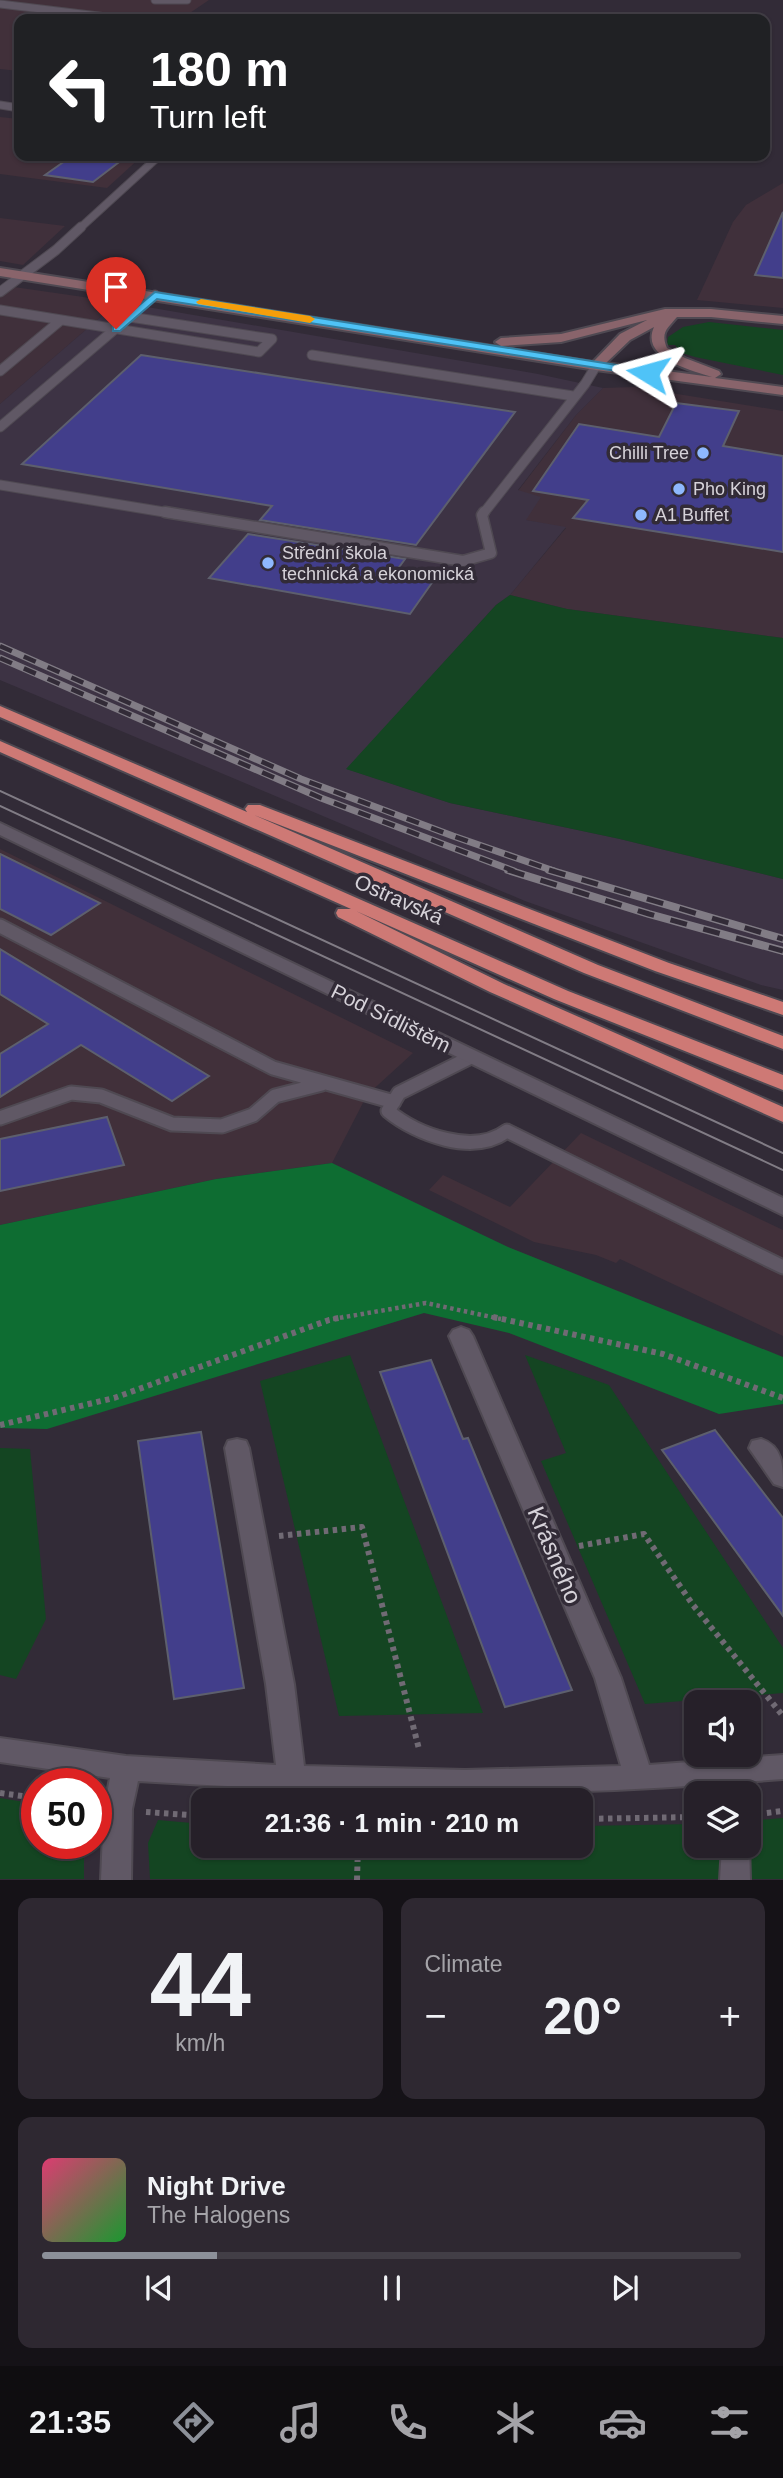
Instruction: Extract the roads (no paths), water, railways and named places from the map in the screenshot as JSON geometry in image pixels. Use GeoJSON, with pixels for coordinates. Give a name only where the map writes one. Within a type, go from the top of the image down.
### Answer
{"type":"FeatureCollection","features":[{"type":"Feature","properties":{"kind":"highway","name":"Ostravská"},"geometry":{"type":"LineString","coordinates":[[0,711],[579,964],[684,1007],[783,1043]]}},
{"type":"Feature","properties":{"kind":"highway","name":"Ostravská"},"geometry":{"type":"LineString","coordinates":[[0,746],[549,990],[783,1083]]}},
{"type":"Feature","properties":{"kind":"highway"},"geometry":{"type":"LineString","coordinates":[[122,763],[293,822],[649,962],[783,1009]]}},
{"type":"Feature","properties":{"kind":"highway"},"geometry":{"type":"LineString","coordinates":[[225,846],[285,884],[497,988],[783,1115]]}},
{"type":"Feature","properties":{"kind":"main road"},"geometry":{"type":"LineString","coordinates":[[0,272],[596,366],[783,391]]}},
{"type":"Feature","properties":{"kind":"main road"},"geometry":{"type":"LineString","coordinates":[[426,340],[544,340],[648,315],[694,312],[783,320]]}},
{"type":"Feature","properties":{"kind":"main road"},"geometry":{"type":"LineString","coordinates":[[596,366],[613,347],[636,330],[673,316],[729,314]]}},
{"type":"Feature","properties":{"kind":"main road"},"geometry":{"type":"LineString","coordinates":[[673,316],[658,328],[657,344],[661,350],[690,365],[751,387]]}},
{"type":"Feature","properties":{"kind":"street","name":"Pod Sídlištěm"},"geometry":{"type":"LineString","coordinates":[[0,828],[783,1207]]}},
{"type":"Feature","properties":{"kind":"street","name":"Krásného"},"geometry":{"type":"LineString","coordinates":[[460,1336],[608,1678],[639,1778]]}},
{"type":"Feature","properties":{"kind":"street"},"geometry":{"type":"LineString","coordinates":[[237,1448],[280,1684],[291,1778]]}},
{"type":"Feature","properties":{"kind":"street"},"geometry":{"type":"LineString","coordinates":[[761,1448],[783,1477]]}},
{"type":"Feature","properties":{"kind":"street"},"geometry":{"type":"LineString","coordinates":[[0,1750],[126,1768],[291,1778],[465,1782],[639,1778],[693,1781]]}},
{"type":"Feature","properties":{"kind":"street"},"geometry":{"type":"LineString","coordinates":[[736,1781],[783,1767]]}},
{"type":"Feature","properties":{"kind":"street"},"geometry":{"type":"LineString","coordinates":[[116,1880],[118,1809],[126,1768]]}},
{"type":"Feature","properties":{"kind":"street"},"geometry":{"type":"LineString","coordinates":[[735,1880],[736,1858]]}},
{"type":"Feature","properties":{"kind":"lane"},"geometry":{"type":"LineString","coordinates":[[155,0],[187,0]]}},
{"type":"Feature","properties":{"kind":"lane"},"geometry":{"type":"LineString","coordinates":[[0,4],[82,14]]}},
{"type":"Feature","properties":{"kind":"lane"},"geometry":{"type":"LineString","coordinates":[[0,292],[24,276],[153,161]]}},
{"type":"Feature","properties":{"kind":"lane"},"geometry":{"type":"LineString","coordinates":[[0,426],[155,295]]}},
{"type":"Feature","properties":{"kind":"lane"},"geometry":{"type":"LineString","coordinates":[[0,310],[259,352],[272,339],[130,317]]}},
{"type":"Feature","properties":{"kind":"lane"},"geometry":{"type":"LineString","coordinates":[[0,371],[61,320]]}},
{"type":"Feature","properties":{"kind":"lane"},"geometry":{"type":"LineString","coordinates":[[312,355],[573,396]]}},
{"type":"Feature","properties":{"kind":"lane"},"geometry":{"type":"LineString","coordinates":[[0,485],[463,561],[491,554],[482,516],[585,384],[596,366]]}},
{"type":"Feature","properties":{"kind":"lane"},"geometry":{"type":"LineString","coordinates":[[0,926],[6,936],[67,959],[273,1068],[322,1084],[394,1102]]}},
{"type":"Feature","properties":{"kind":"lane"},"geometry":{"type":"LineString","coordinates":[[471,1057],[399,1093],[388,1111],[395,1120],[452,1138],[491,1141],[507,1130],[783,1267]]}},
{"type":"Feature","properties":{"kind":"lane"},"geometry":{"type":"LineString","coordinates":[[0,1118],[71,1093],[101,1096],[172,1124],[222,1126],[253,1115],[275,1096],[322,1084]]}},
{"type":"Feature","properties":{"kind":"tram line"},"geometry":{"type":"LineString","coordinates":[[0,791],[783,1153]]}},
{"type":"Feature","properties":{"kind":"tram line"},"geometry":{"type":"LineString","coordinates":[[0,806],[783,1170]]}},
{"type":"Feature","properties":{"kind":"railway"},"geometry":{"type":"LineString","coordinates":[[0,646],[301,779],[554,871]]}},
{"type":"Feature","properties":{"kind":"railway"},"geometry":{"type":"LineString","coordinates":[[0,658],[321,798],[514,871]]}},
{"type":"Feature","properties":{"kind":"railway"},"geometry":{"type":"LineString","coordinates":[[508,870],[649,914],[783,951]]}},
{"type":"Feature","properties":{"kind":"railway"},"geometry":{"type":"LineString","coordinates":[[549,870],[783,939]]}},
{"type":"Feature","properties":{"kind":"place","name":"Chilli Tree"},"geometry":{"type":"Point","coordinates":[703,453]}},
{"type":"Feature","properties":{"kind":"place","name":"Pho King"},"geometry":{"type":"Point","coordinates":[679,489]}},
{"type":"Feature","properties":{"kind":"place","name":"A1 Buffet"},"geometry":{"type":"Point","coordinates":[641,515]}},
{"type":"Feature","properties":{"kind":"place","name":"Střední škola technická a ekonomická"},"geometry":{"type":"Point","coordinates":[268,563]}}]}
